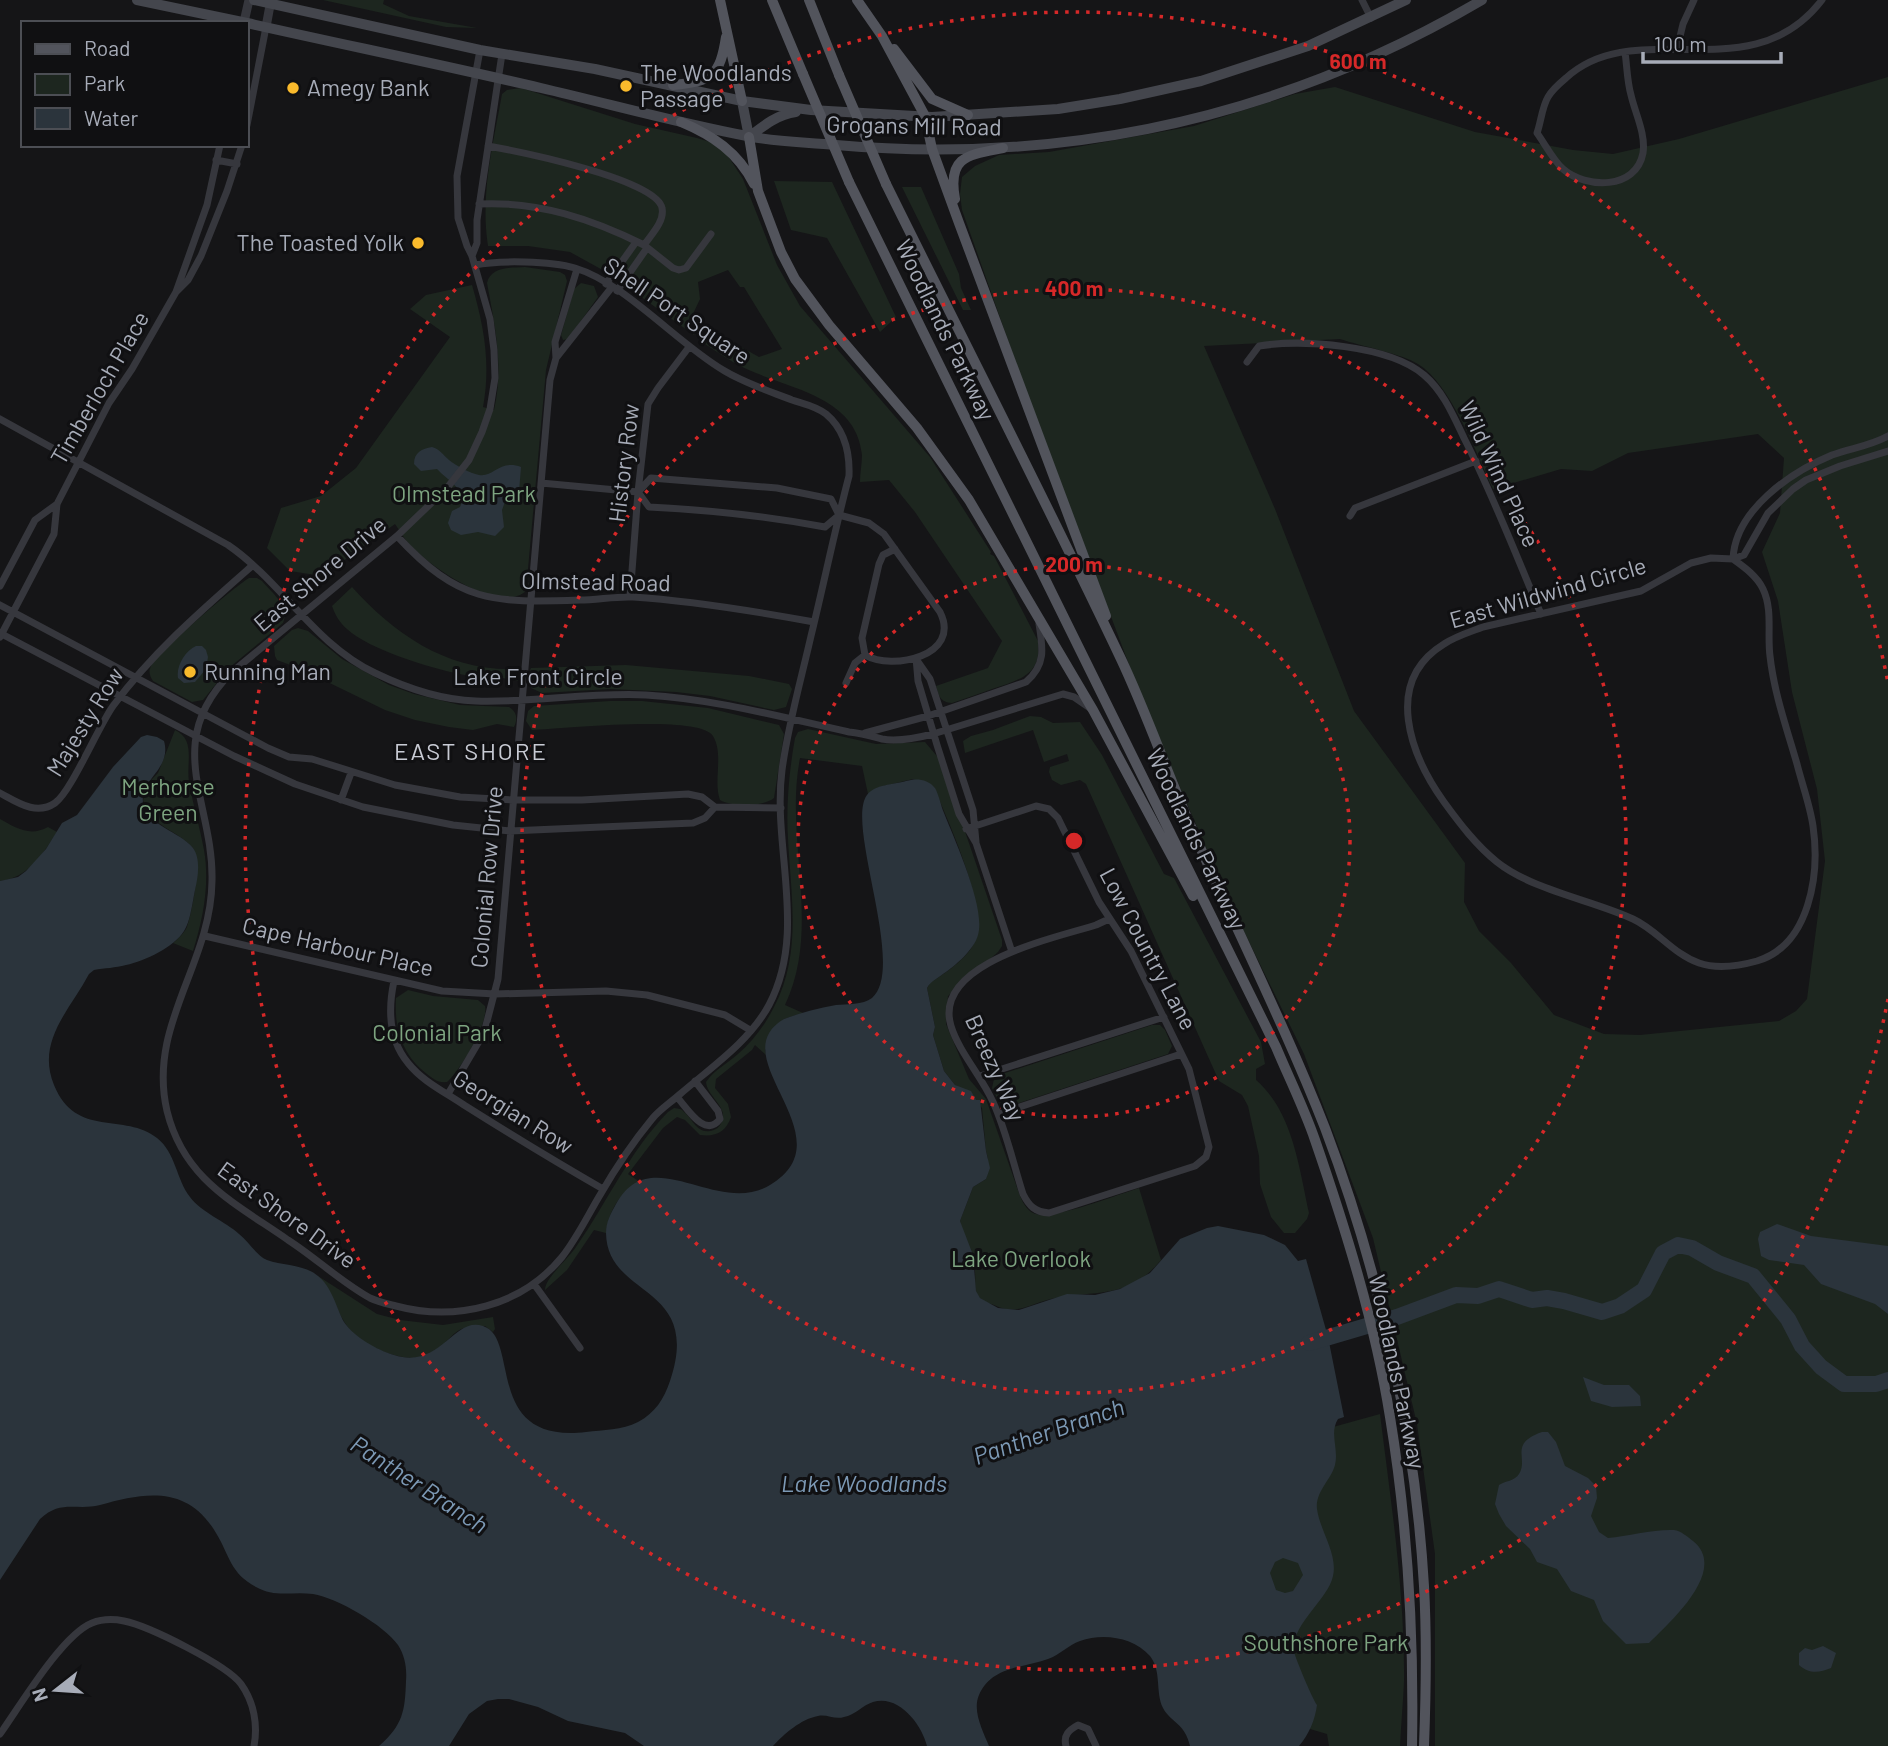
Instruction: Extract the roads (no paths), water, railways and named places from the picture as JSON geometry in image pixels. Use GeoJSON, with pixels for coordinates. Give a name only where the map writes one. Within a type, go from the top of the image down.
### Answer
{"type":"FeatureCollection","features":[{"type":"Feature","properties":{"kind":"main road","name":"Grogans Mill Road"},"geometry":{"type":"LineString","coordinates":[[137,0],[236,21]]}},
{"type":"Feature","properties":{"kind":"main road","name":"Grogans Mill Road"},"geometry":{"type":"LineString","coordinates":[[252,0],[271,2],[480,50],[595,69],[742,101],[811,110],[925,116],[968,116],[1058,109],[1120,99],[1201,80],[1308,46],[1406,0]]}},
{"type":"Feature","properties":{"kind":"main road"},"geometry":{"type":"LineString","coordinates":[[720,0],[758,191]]}},
{"type":"Feature","properties":{"kind":"main road","name":"Woodlands Parkway"},"geometry":{"type":"LineString","coordinates":[[772,0],[849,182],[1276,1047],[1314,1138],[1371,1327],[1390,1417],[1410,1585],[1412,1746]]}},
{"type":"Feature","properties":{"kind":"main road","name":"Woodlands Parkway"},"geometry":{"type":"LineString","coordinates":[[809,0],[887,184],[1122,662],[1191,828],[1290,1042],[1326,1133],[1385,1323],[1414,1479],[1424,1586],[1424,1746]]}},
{"type":"Feature","properties":{"kind":"main road"},"geometry":{"type":"LineString","coordinates":[[858,0],[882,36],[925,116],[932,149],[1078,537],[1122,662]]}},
{"type":"Feature","properties":{"kind":"main road","name":"Grogans Mill Road"},"geometry":{"type":"LineString","coordinates":[[248,24],[498,78],[749,137],[853,146],[1003,148],[1128,134],[1205,116],[1261,99],[1372,57],[1482,0]]}},
{"type":"Feature","properties":{"kind":"main road"},"geometry":{"type":"LineString","coordinates":[[673,85],[703,81],[718,69],[723,59],[727,31]]}},
{"type":"Feature","properties":{"kind":"main road"},"geometry":{"type":"LineString","coordinates":[[882,36],[932,99],[968,116]]}},
{"type":"Feature","properties":{"kind":"main road"},"geometry":{"type":"LineString","coordinates":[[749,137],[786,113],[811,110]]}},
{"type":"Feature","properties":{"kind":"main road"},"geometry":{"type":"LineString","coordinates":[[681,122],[714,138],[745,167],[758,191],[780,252],[795,279],[829,325],[917,428],[969,500],[1093,710],[1219,945],[1236,967]]}},
{"type":"Feature","properties":{"kind":"main road"},"geometry":{"type":"LineString","coordinates":[[959,223],[953,191],[953,175],[959,161],[968,155],[1003,148]]}},
{"type":"Feature","properties":{"kind":"street"},"geometry":{"type":"LineString","coordinates":[[246,21],[252,0]]}},
{"type":"Feature","properties":{"kind":"street"},"geometry":{"type":"LineString","coordinates":[[1362,0],[1371,18]]}},
{"type":"Feature","properties":{"kind":"street"},"geometry":{"type":"LineString","coordinates":[[1677,49],[1683,24],[1694,0]]}},
{"type":"Feature","properties":{"kind":"street"},"geometry":{"type":"LineString","coordinates":[[1625,52],[1630,93],[1642,137],[1643,154],[1636,168],[1627,177],[1614,183],[1579,178],[1562,169],[1537,133],[1547,97],[1585,64],[1625,52],[1725,50],[1759,44],[1793,29],[1812,13],[1822,0]]}},
{"type":"Feature","properties":{"kind":"street"},"geometry":{"type":"LineString","coordinates":[[248,120],[271,2]]}},
{"type":"Feature","properties":{"kind":"street","name":"East Shore Drive"},"geometry":{"type":"LineString","coordinates":[[480,50],[457,176],[458,218],[490,319],[495,378],[490,409],[469,460],[447,488],[397,536],[226,678],[216,690],[196,735],[195,781],[211,852],[213,876],[205,936],[172,1019],[165,1041],[163,1062],[164,1095],[170,1122],[182,1149],[201,1175],[219,1194],[373,1300],[412,1310],[447,1313],[485,1307],[518,1294],[534,1284],[562,1258],[603,1189],[654,1115],[734,1048],[768,1006],[781,974],[788,939],[781,808],[782,772],[793,720]]}},
{"type":"Feature","properties":{"kind":"street","name":"East Shore Drive"},"geometry":{"type":"LineString","coordinates":[[472,256],[477,243],[479,204],[502,54]]}},
{"type":"Feature","properties":{"kind":"street"},"geometry":{"type":"LineString","coordinates":[[488,146],[550,158],[602,173],[657,197],[663,208],[660,221],[612,287]]}},
{"type":"Feature","properties":{"kind":"street","name":"Timberloch Place"},"geometry":{"type":"LineString","coordinates":[[0,586],[35,520],[57,503],[111,399],[132,369],[176,292],[208,201],[219,147]]}},
{"type":"Feature","properties":{"kind":"street","name":"Timberloch Place"},"geometry":{"type":"LineString","coordinates":[[176,292],[188,280],[208,241],[241,147]]}},
{"type":"Feature","properties":{"kind":"street"},"geometry":{"type":"LineString","coordinates":[[216,160],[237,164]]}},
{"type":"Feature","properties":{"kind":"street"},"geometry":{"type":"LineString","coordinates":[[208,201],[223,201]]}},
{"type":"Feature","properties":{"kind":"street"},"geometry":{"type":"LineString","coordinates":[[208,201],[220,210]]}},
{"type":"Feature","properties":{"kind":"street"},"geometry":{"type":"LineString","coordinates":[[479,204],[535,208],[568,214],[607,226],[679,270],[685,268],[711,234]]}},
{"type":"Feature","properties":{"kind":"street"},"geometry":{"type":"LineString","coordinates":[[612,287],[642,245]]}},
{"type":"Feature","properties":{"kind":"street","name":"Shell Port Square"},"geometry":{"type":"LineString","coordinates":[[475,265],[491,262],[577,269],[612,287],[724,371],[811,405],[826,414],[838,426],[846,441],[850,458],[849,476],[793,720]]}},
{"type":"Feature","properties":{"kind":"street","name":"Colonial Row Drive"},"geometry":{"type":"LineString","coordinates":[[448,1094],[484,1033],[495,994],[550,380],[556,358],[555,342],[577,269]]}},
{"type":"Feature","properties":{"kind":"street","name":"Colonial Row Drive"},"geometry":{"type":"LineString","coordinates":[[556,358],[612,287]]}},
{"type":"Feature","properties":{"kind":"street","name":"Wild Wind Place"},"geometry":{"type":"LineString","coordinates":[[1247,362],[1259,346],[1277,343],[1353,348],[1410,365],[1424,375],[1447,403],[1476,461],[1541,614]]}},
{"type":"Feature","properties":{"kind":"street","name":"History Row"},"geometry":{"type":"LineString","coordinates":[[630,597],[648,404],[657,387],[689,347]]}},
{"type":"Feature","properties":{"kind":"street","name":"Lake Front Circle"},"geometry":{"type":"LineString","coordinates":[[0,419],[219,538],[253,565],[326,642],[347,657],[407,687],[443,697],[475,701],[612,695],[676,697],[742,708],[884,739],[917,738],[933,734],[1063,694],[1074,697],[1093,710]]}},
{"type":"Feature","properties":{"kind":"street"},"geometry":{"type":"LineString","coordinates":[[1888,436],[1875,443],[1835,454],[1807,467],[1766,495],[1748,520],[1734,548],[1733,559],[1744,555],[1768,513],[1800,485],[1840,466],[1888,451]]}},
{"type":"Feature","properties":{"kind":"street"},"geometry":{"type":"LineString","coordinates":[[1350,516],[1355,508],[1476,461]]}},
{"type":"Feature","properties":{"kind":"street"},"geometry":{"type":"LineString","coordinates":[[638,492],[651,478],[777,488],[831,499],[839,515],[869,523],[884,534],[945,622],[945,634],[940,646],[916,658],[883,661],[865,655]]}},
{"type":"Feature","properties":{"kind":"street"},"geometry":{"type":"LineString","coordinates":[[541,482],[638,492],[649,507],[721,511],[825,527],[839,515]]}},
{"type":"Feature","properties":{"kind":"street","name":"Timberloch Place"},"geometry":{"type":"LineString","coordinates":[[1,635],[54,534],[57,503]]}},
{"type":"Feature","properties":{"kind":"street","name":"Olmstead Road"},"geometry":{"type":"LineString","coordinates":[[397,536],[418,559],[438,575],[463,590],[490,599],[530,601],[630,597],[746,609],[814,622]]}},
{"type":"Feature","properties":{"kind":"street"},"geometry":{"type":"LineString","coordinates":[[865,655],[862,638],[879,564],[883,555],[894,549]]}},
{"type":"Feature","properties":{"kind":"street","name":"East Wildwind Circle"},"geometry":{"type":"LineString","coordinates":[[1711,558],[1733,559],[1762,586],[1768,602],[1769,655],[1813,825],[1815,849],[1811,895],[1795,932],[1774,954],[1747,964],[1730,966],[1700,964],[1672,949],[1636,920],[1517,874],[1498,863],[1466,832],[1422,768],[1409,727],[1408,694],[1428,657],[1460,635],[1483,627],[1641,591],[1691,564],[1711,558]]}},
{"type":"Feature","properties":{"kind":"street","name":"Majesty Row"},"geometry":{"type":"LineString","coordinates":[[0,793],[33,808],[53,804],[64,792],[101,725],[135,677],[170,638],[253,565]]}},
{"type":"Feature","properties":{"kind":"street"},"geometry":{"type":"LineString","coordinates":[[0,605],[289,757],[312,759],[351,773],[427,791],[471,798],[582,800],[688,794],[702,797],[715,807],[781,808]]}},
{"type":"Feature","properties":{"kind":"street","name":"Lake Front Circle"},"geometry":{"type":"LineString","coordinates":[[865,733],[928,716],[1017,686],[1033,676],[1043,659],[1038,620]]}},
{"type":"Feature","properties":{"kind":"street"},"geometry":{"type":"LineString","coordinates":[[1,635],[271,774],[341,800],[418,819],[510,831],[693,824],[705,818],[715,807]]}},
{"type":"Feature","properties":{"kind":"street"},"geometry":{"type":"LineString","coordinates":[[846,683],[855,663],[865,655]]}},
{"type":"Feature","properties":{"kind":"street"},"geometry":{"type":"LineString","coordinates":[[916,658],[930,679],[941,711],[973,810],[976,843]]}},
{"type":"Feature","properties":{"kind":"street"},"geometry":{"type":"LineString","coordinates":[[916,658],[918,681],[959,814],[976,843],[1012,952],[1109,919]]}},
{"type":"Feature","properties":{"kind":"street"},"geometry":{"type":"LineString","coordinates":[[341,800],[351,773]]}},
{"type":"Feature","properties":{"kind":"street","name":"Low Country Lane"},"geometry":{"type":"LineString","coordinates":[[966,829],[1037,806],[1053,812],[1109,919],[1131,951],[1164,1017],[1191,1076],[1209,1147],[1206,1157],[1195,1166],[1049,1213],[1040,1213],[1028,1203]]}},
{"type":"Feature","properties":{"kind":"street","name":"Cape Harbour Place"},"geometry":{"type":"LineString","coordinates":[[205,936],[442,991],[495,994],[606,991],[647,995],[725,1015],[750,1030]]}},
{"type":"Feature","properties":{"kind":"street","name":"Breezy Way"},"geometry":{"type":"LineString","coordinates":[[1012,952],[990,961],[958,989],[951,1005],[951,1025],[998,1114],[1028,1203]]}},
{"type":"Feature","properties":{"kind":"street","name":"Georgian Row"},"geometry":{"type":"LineString","coordinates":[[394,981],[390,1020],[407,1062],[425,1080],[603,1189]]}},
{"type":"Feature","properties":{"kind":"street"},"geometry":{"type":"LineString","coordinates":[[980,1076],[1164,1017]]}},
{"type":"Feature","properties":{"kind":"street"},"geometry":{"type":"LineString","coordinates":[[998,1114],[1181,1054]]}},
{"type":"Feature","properties":{"kind":"street"},"geometry":{"type":"LineString","coordinates":[[677,1097],[701,1123],[709,1127],[715,1125],[720,1119],[718,1111],[695,1081]]}},
{"type":"Feature","properties":{"kind":"street"},"geometry":{"type":"LineString","coordinates":[[534,1284],[580,1348]]}},
{"type":"Feature","properties":{"kind":"street"},"geometry":{"type":"LineString","coordinates":[[0,1734],[73,1635],[104,1620],[126,1621],[222,1666],[242,1685],[253,1709],[256,1725],[254,1746]]}},
{"type":"Feature","properties":{"kind":"street"},"geometry":{"type":"LineString","coordinates":[[1066,1746],[1069,1730],[1078,1725],[1088,1728],[1096,1746]]}},
{"type":"Feature","properties":{"kind":"water"},"geometry":{"type":"Polygon","coordinates":[[[432,447],[455,465],[479,475],[489,474],[508,465],[521,467],[519,492],[507,496],[502,510],[504,527],[495,536],[478,532],[461,535],[451,530],[448,523],[452,511],[460,507],[462,501],[459,491],[437,469],[421,471],[414,464],[419,452],[432,447]]]}},
{"type":"Feature","properties":{"kind":"water"},"geometry":{"type":"Polygon","coordinates":[[[202,646],[206,650],[206,669],[195,682],[184,683],[178,678],[180,664],[188,651],[202,646]]]}},
{"type":"Feature","properties":{"kind":"water","name":"Lake Woodlands"},"geometry":{"type":"Polygon","coordinates":[[[147,735],[164,741],[165,751],[160,767],[143,795],[146,811],[157,823],[188,842],[196,852],[198,874],[191,911],[184,931],[166,948],[134,963],[94,970],[89,974],[58,1026],[49,1054],[54,1085],[63,1102],[88,1119],[130,1126],[157,1138],[168,1151],[185,1190],[195,1203],[243,1237],[263,1258],[306,1269],[318,1276],[330,1291],[348,1328],[373,1346],[410,1358],[435,1350],[463,1328],[483,1326],[494,1334],[518,1407],[531,1422],[553,1431],[586,1432],[626,1427],[644,1418],[662,1400],[670,1381],[677,1349],[674,1326],[665,1309],[621,1270],[610,1254],[606,1233],[611,1214],[630,1186],[647,1179],[666,1178],[728,1192],[750,1192],[770,1185],[791,1166],[797,1144],[792,1121],[772,1076],[766,1054],[768,1035],[784,1019],[829,1006],[859,1003],[872,998],[881,982],[883,958],[863,835],[862,811],[867,795],[879,787],[914,780],[922,780],[932,785],[938,794],[968,874],[978,908],[976,941],[953,967],[927,988],[935,1027],[933,1035],[944,1071],[955,1085],[971,1091],[976,1100],[980,1100],[990,1168],[986,1179],[973,1187],[960,1221],[973,1255],[976,1291],[980,1298],[998,1308],[1019,1310],[1067,1294],[1095,1295],[1120,1289],[1150,1273],[1180,1239],[1218,1226],[1264,1235],[1285,1245],[1298,1261],[1306,1259],[1328,1337],[1344,1417],[1338,1419],[1335,1424],[1335,1465],[1317,1503],[1333,1559],[1333,1576],[1330,1585],[1298,1631],[1295,1641],[1295,1655],[1317,1705],[1311,1727],[1299,1746],[1190,1746],[1185,1732],[1163,1708],[1156,1668],[1150,1656],[1126,1641],[1098,1637],[1080,1641],[1052,1657],[1000,1673],[985,1685],[979,1695],[977,1708],[989,1746],[927,1746],[920,1729],[908,1713],[883,1701],[869,1703],[844,1717],[821,1716],[805,1720],[773,1746],[644,1746],[625,1733],[568,1721],[538,1707],[509,1699],[498,1699],[487,1701],[469,1714],[449,1746],[379,1746],[398,1724],[403,1709],[406,1671],[398,1645],[371,1621],[334,1601],[313,1594],[270,1592],[247,1582],[231,1563],[205,1517],[179,1500],[149,1495],[91,1507],[55,1509],[40,1519],[0,1580],[0,881],[18,877],[26,871],[46,849],[62,823],[77,815],[113,767],[141,737],[147,735]],[[1283,1558],[1275,1562],[1270,1573],[1276,1590],[1285,1593],[1293,1591],[1303,1575],[1298,1563],[1283,1558]]]}},
{"type":"Feature","properties":{"kind":"water"},"geometry":{"type":"Polygon","coordinates":[[[1777,1224],[1811,1236],[1888,1246],[1888,1314],[1875,1304],[1821,1284],[1804,1265],[1769,1260],[1761,1256],[1758,1239],[1760,1232],[1777,1224]]]}},
{"type":"Feature","properties":{"kind":"water"},"geometry":{"type":"Polygon","coordinates":[[[1583,1377],[1604,1385],[1629,1385],[1640,1396],[1641,1406],[1612,1407],[1591,1401],[1583,1377]]]}},
{"type":"Feature","properties":{"kind":"water"},"geometry":{"type":"Polygon","coordinates":[[[1542,1432],[1548,1432],[1556,1442],[1565,1466],[1588,1478],[1596,1486],[1597,1498],[1591,1516],[1599,1532],[1608,1538],[1674,1530],[1693,1541],[1702,1553],[1704,1566],[1692,1595],[1649,1643],[1626,1644],[1603,1621],[1594,1600],[1571,1591],[1557,1569],[1537,1562],[1530,1549],[1506,1526],[1499,1514],[1495,1504],[1499,1485],[1517,1476],[1522,1462],[1522,1446],[1525,1441],[1542,1432]]]}},
{"type":"Feature","properties":{"kind":"water"},"geometry":{"type":"Polygon","coordinates":[[[1823,1646],[1836,1653],[1831,1668],[1814,1672],[1799,1665],[1799,1653],[1805,1648],[1812,1650],[1823,1646]]]}},
{"type":"Feature","properties":{"kind":"waterway","name":"Panther Branch"},"geometry":{"type":"LineString","coordinates":[[1309,1343],[1397,1317],[1456,1295],[1478,1296],[1499,1289],[1532,1300],[1547,1298],[1602,1312],[1620,1306],[1644,1290],[1663,1253],[1678,1245],[1692,1248],[1718,1263],[1753,1276],[1788,1319],[1802,1346],[1821,1367],[1844,1384],[1876,1384],[1888,1380]]}},
{"type":"Feature","properties":{"kind":"place","name":"The Woodlands Passage"},"geometry":{"type":"Point","coordinates":[626,86]}},
{"type":"Feature","properties":{"kind":"place","name":"Amegy Bank"},"geometry":{"type":"Point","coordinates":[293,88]}},
{"type":"Feature","properties":{"kind":"place","name":"The Toasted Yolk"},"geometry":{"type":"Point","coordinates":[418,243]}},
{"type":"Feature","properties":{"kind":"place","name":"Running Man"},"geometry":{"type":"Point","coordinates":[190,672]}},
{"type":"Feature","properties":{"kind":"district","name":"EAST SHORE"},"geometry":{"type":"Point","coordinates":[471,752]}},
{"type":"Feature","properties":{"kind":"park label","name":"Olmstead Park"},"geometry":{"type":"Point","coordinates":[464,494]}},
{"type":"Feature","properties":{"kind":"park label","name":"Merhorse Green"},"geometry":{"type":"Point","coordinates":[168,800]}},
{"type":"Feature","properties":{"kind":"park label","name":"Colonial Park"},"geometry":{"type":"Point","coordinates":[437,1033]}},
{"type":"Feature","properties":{"kind":"park label","name":"Lake Overlook"},"geometry":{"type":"Point","coordinates":[1021,1259]}},
{"type":"Feature","properties":{"kind":"park label","name":"Southshore Park"},"geometry":{"type":"Point","coordinates":[1326,1643]}}]}
